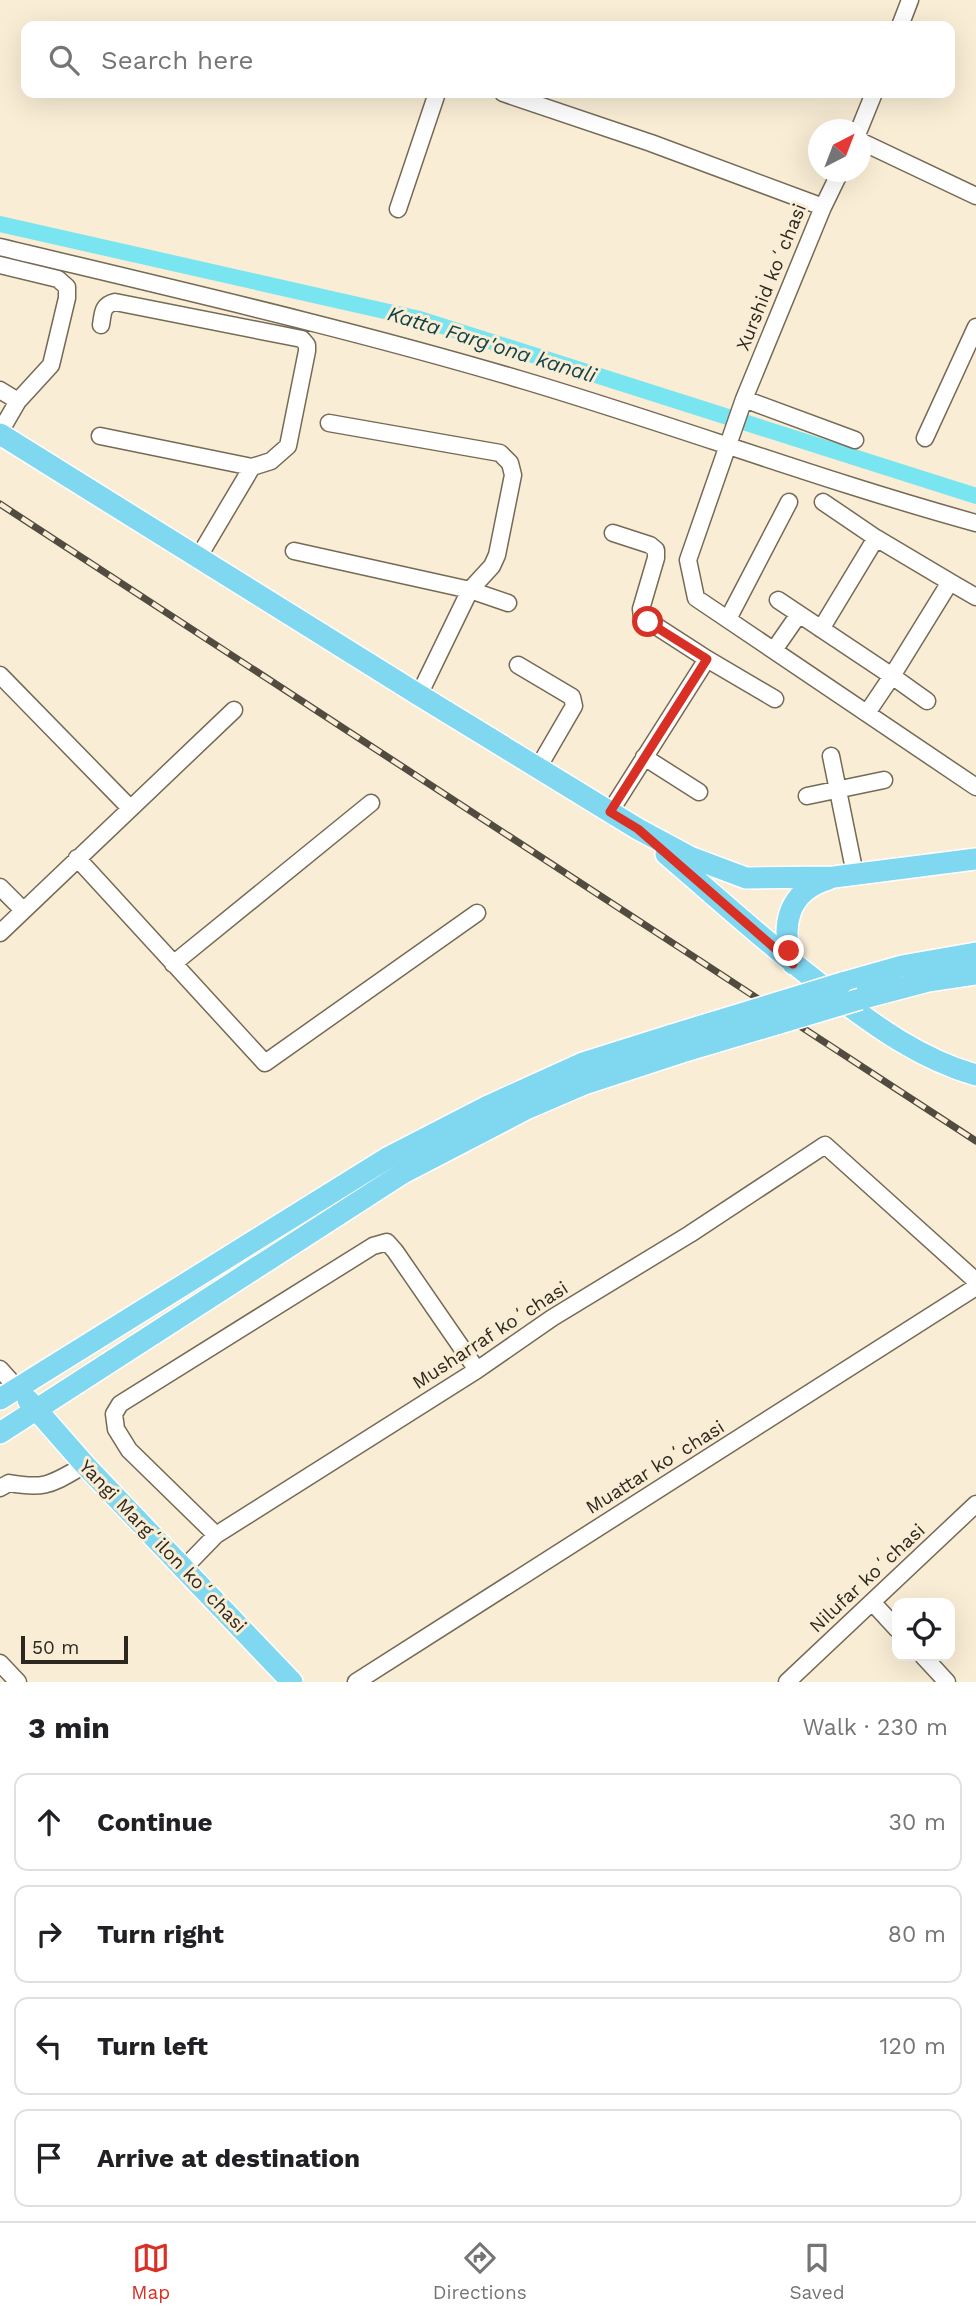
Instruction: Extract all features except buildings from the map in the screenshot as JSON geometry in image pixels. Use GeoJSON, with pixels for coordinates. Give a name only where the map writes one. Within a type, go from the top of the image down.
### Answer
{"type":"FeatureCollection","features":[{"type":"Feature","properties":{"kind":"main road"},"geometry":{"type":"LineString","coordinates":[[0,433],[419,695],[638,829],[690,857],[746,878],[845,876],[976,859]]}},
{"type":"Feature","properties":{"kind":"main road"},"geometry":{"type":"LineString","coordinates":[[638,829],[793,964],[869,1022],[937,1062],[976,1075]]}},
{"type":"Feature","properties":{"kind":"main road"},"geometry":{"type":"LineString","coordinates":[[793,964],[787,937],[791,908],[809,887],[845,876]]}},
{"type":"Feature","properties":{"kind":"main road"},"geometry":{"type":"LineString","coordinates":[[0,1433],[403,1173],[528,1108],[677,1043],[842,983],[902,966],[976,953]]}},
{"type":"Feature","properties":{"kind":"main road"},"geometry":{"type":"LineString","coordinates":[[8,1393],[389,1157],[486,1107],[583,1063],[677,1043],[928,981],[976,974]]}},
{"type":"Feature","properties":{"kind":"main road","name":"Yangi Margʻilon koʻchasi"},"geometry":{"type":"LineString","coordinates":[[8,1393],[36,1408],[85,1465],[292,1682]]}},
{"type":"Feature","properties":{"kind":"street"},"geometry":{"type":"LineString","coordinates":[[902,21],[910,0]]}},
{"type":"Feature","properties":{"kind":"street"},"geometry":{"type":"LineString","coordinates":[[398,209],[435,98]]}},
{"type":"Feature","properties":{"kind":"street"},"geometry":{"type":"LineString","coordinates":[[518,98],[651,143],[823,207]]}},
{"type":"Feature","properties":{"kind":"street"},"geometry":{"type":"LineString","coordinates":[[863,119],[872,98]]}},
{"type":"Feature","properties":{"kind":"street"},"geometry":{"type":"LineString","coordinates":[[871,146],[976,196]]}},
{"type":"Feature","properties":{"kind":"street","name":"Xurshid koʻchasi"},"geometry":{"type":"LineString","coordinates":[[835,182],[744,399],[688,560],[696,598],[976,787]]}},
{"type":"Feature","properties":{"kind":"street"},"geometry":{"type":"LineString","coordinates":[[0,247],[325,324],[522,380],[906,504],[976,523]]}},
{"type":"Feature","properties":{"kind":"street"},"geometry":{"type":"LineString","coordinates":[[0,265],[58,279],[66,287],[67,298],[51,365],[18,401],[0,433]]}},
{"type":"Feature","properties":{"kind":"street"},"geometry":{"type":"LineString","coordinates":[[100,436],[252,467],[271,461],[288,446],[307,351],[307,345],[302,339],[115,302],[104,308],[101,325]]}},
{"type":"Feature","properties":{"kind":"street"},"geometry":{"type":"LineString","coordinates":[[925,439],[976,327]]}},
{"type":"Feature","properties":{"kind":"street"},"geometry":{"type":"LineString","coordinates":[[0,390],[18,401]]}},
{"type":"Feature","properties":{"kind":"street"},"geometry":{"type":"LineString","coordinates":[[744,399],[855,440]]}},
{"type":"Feature","properties":{"kind":"street"},"geometry":{"type":"LineString","coordinates":[[329,423],[500,453],[510,463],[513,475],[497,555],[492,566],[470,590],[419,695]]}},
{"type":"Feature","properties":{"kind":"street"},"geometry":{"type":"LineString","coordinates":[[198,558],[252,467]]}},
{"type":"Feature","properties":{"kind":"street"},"geometry":{"type":"LineString","coordinates":[[728,619],[789,502]]}},
{"type":"Feature","properties":{"kind":"street"},"geometry":{"type":"LineString","coordinates":[[823,502],[876,538],[976,597]]}},
{"type":"Feature","properties":{"kind":"street"},"geometry":{"type":"LineString","coordinates":[[612,533],[650,545],[656,550],[641,609],[642,617],[775,699]]}},
{"type":"Feature","properties":{"kind":"street"},"geometry":{"type":"LineString","coordinates":[[821,629],[876,538]]}},
{"type":"Feature","properties":{"kind":"street"},"geometry":{"type":"LineString","coordinates":[[295,551],[470,590],[508,603]]}},
{"type":"Feature","properties":{"kind":"street"},"geometry":{"type":"LineString","coordinates":[[867,713],[950,582]]}},
{"type":"Feature","properties":{"kind":"street"},"geometry":{"type":"LineString","coordinates":[[778,600],[927,701]]}},
{"type":"Feature","properties":{"kind":"street"},"geometry":{"type":"LineString","coordinates":[[774,650],[799,614]]}},
{"type":"Feature","properties":{"kind":"street"},"geometry":{"type":"LineString","coordinates":[[610,812],[707,659]]}},
{"type":"Feature","properties":{"kind":"street"},"geometry":{"type":"LineString","coordinates":[[518,665],[575,702],[538,768]]}},
{"type":"Feature","properties":{"kind":"street"},"geometry":{"type":"LineString","coordinates":[[0,675],[130,808]]}},
{"type":"Feature","properties":{"kind":"street"},"geometry":{"type":"LineString","coordinates":[[0,933],[234,710]]}},
{"type":"Feature","properties":{"kind":"street"},"geometry":{"type":"LineString","coordinates":[[831,756],[838,790],[845,876]]}},
{"type":"Feature","properties":{"kind":"street"},"geometry":{"type":"LineString","coordinates":[[644,757],[699,792]]}},
{"type":"Feature","properties":{"kind":"street"},"geometry":{"type":"LineString","coordinates":[[807,796],[884,780]]}},
{"type":"Feature","properties":{"kind":"street"},"geometry":{"type":"LineString","coordinates":[[173,964],[371,803]]}},
{"type":"Feature","properties":{"kind":"street"},"geometry":{"type":"LineString","coordinates":[[77,858],[265,1063],[477,913]]}},
{"type":"Feature","properties":{"kind":"street"},"geometry":{"type":"LineString","coordinates":[[0,887],[23,910]]}},
{"type":"Feature","properties":{"kind":"street","name":"Musharraf koʻchasi"},"geometry":{"type":"LineString","coordinates":[[184,1568],[216,1535],[478,1370],[552,1318],[690,1234],[825,1145],[976,1281]]}},
{"type":"Feature","properties":{"kind":"street"},"geometry":{"type":"LineString","coordinates":[[216,1535],[129,1450],[116,1429],[114,1414],[120,1404],[373,1246],[387,1242],[478,1370]]}},
{"type":"Feature","properties":{"kind":"street","name":"Muattar koʻchasi"},"geometry":{"type":"LineString","coordinates":[[356,1682],[976,1287]]}},
{"type":"Feature","properties":{"kind":"street"},"geometry":{"type":"LineString","coordinates":[[0,1370],[8,1393]]}},
{"type":"Feature","properties":{"kind":"street"},"geometry":{"type":"LineString","coordinates":[[0,1488],[9,1483],[30,1487],[46,1486],[85,1465]]}},
{"type":"Feature","properties":{"kind":"street","name":"Nilufar koʻchasi"},"geometry":{"type":"LineString","coordinates":[[787,1682],[976,1504]]}},
{"type":"Feature","properties":{"kind":"street"},"geometry":{"type":"LineString","coordinates":[[873,1603],[892,1624]]}},
{"type":"Feature","properties":{"kind":"street"},"geometry":{"type":"LineString","coordinates":[[928,1661],[947,1682]]}},
{"type":"Feature","properties":{"kind":"street"},"geometry":{"type":"LineString","coordinates":[[0,1663],[18,1682]]}},
{"type":"Feature","properties":{"kind":"waterway","name":"Katta Farg'ona kanali"},"geometry":{"type":"LineString","coordinates":[[0,224],[420,319],[976,496]]}},
{"type":"Feature","properties":{"kind":"railway"},"geometry":{"type":"LineString","coordinates":[[0,504],[976,1141]]}},
{"type":"Feature","properties":{"kind":"route"},"geometry":{"type":"LineString","coordinates":[[648,622],[707,659],[610,812],[638,829],[793,964],[789,951]]}}]}
